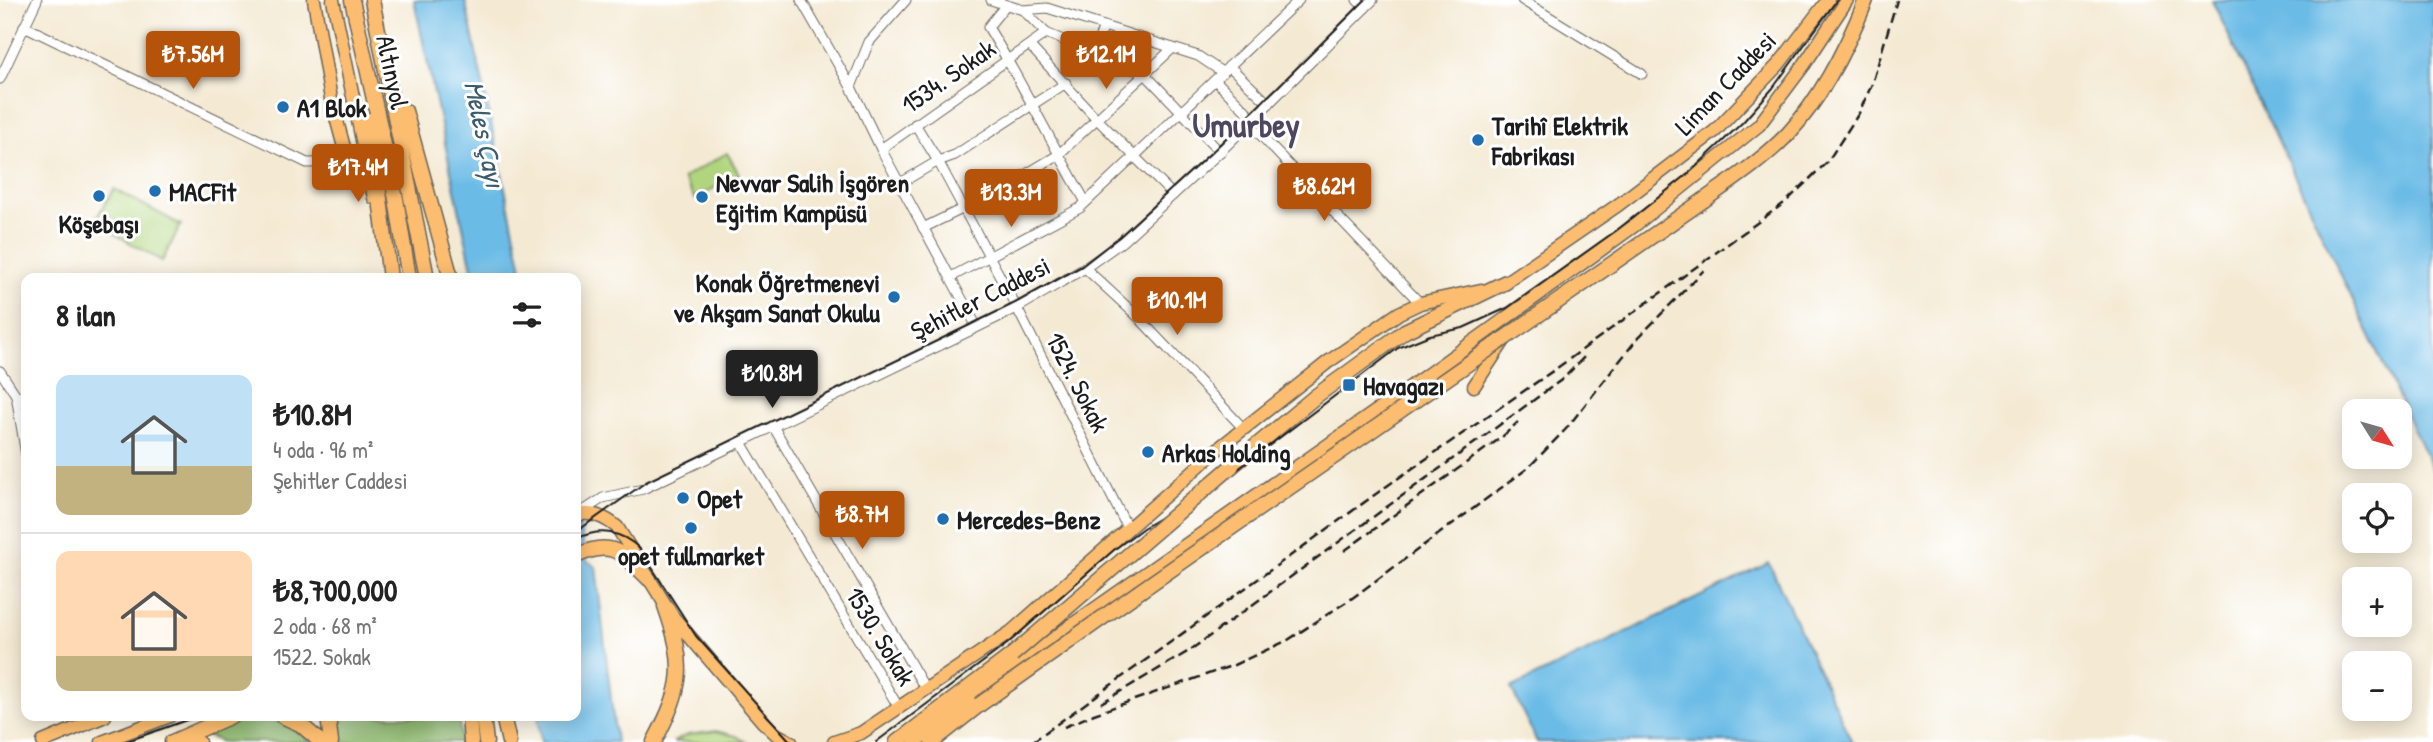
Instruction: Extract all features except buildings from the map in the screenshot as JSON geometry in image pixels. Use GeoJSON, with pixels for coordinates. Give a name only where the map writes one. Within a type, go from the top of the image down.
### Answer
{"type":"FeatureCollection","features":[{"type":"Feature","properties":{"kind":"highway","name":"Altınyol"},"geometry":{"type":"LineString","coordinates":[[352,0],[396,199],[408,273]]}},
{"type":"Feature","properties":{"kind":"highway","name":"Altınyol"},"geometry":{"type":"LineString","coordinates":[[372,0],[427,273]]}},
{"type":"Feature","properties":{"kind":"highway"},"geometry":{"type":"LineString","coordinates":[[932,742],[1143,589],[1758,161],[1788,133],[1819,92],[1839,58],[1866,0]]}},
{"type":"Feature","properties":{"kind":"highway"},"geometry":{"type":"LineString","coordinates":[[362,44],[389,273]]}},
{"type":"Feature","properties":{"kind":"highway"},"geometry":{"type":"LineString","coordinates":[[388,72],[402,100],[411,141],[450,273]]}},
{"type":"Feature","properties":{"kind":"highway"},"geometry":{"type":"LineString","coordinates":[[897,742],[1012,655],[1297,410],[1405,331],[1506,282]]}},
{"type":"Feature","properties":{"kind":"highway"},"geometry":{"type":"LineString","coordinates":[[582,553],[601,546],[616,550],[649,579]]}},
{"type":"Feature","properties":{"kind":"highway"},"geometry":{"type":"LineString","coordinates":[[654,742],[678,692],[681,670],[676,637],[665,606]]}},
{"type":"Feature","properties":{"kind":"highway"},"geometry":{"type":"LineString","coordinates":[[172,742],[220,721]]}},
{"type":"Feature","properties":{"kind":"highway"},"geometry":{"type":"LineString","coordinates":[[293,721],[321,742]]}},
{"type":"Feature","properties":{"kind":"highway"},"geometry":{"type":"LineString","coordinates":[[329,721],[331,742]]}},
{"type":"Feature","properties":{"kind":"highway"},"geometry":{"type":"LineString","coordinates":[[469,721],[471,742]]}},
{"type":"Feature","properties":{"kind":"highway"},"geometry":{"type":"LineString","coordinates":[[484,721],[486,742]]}},
{"type":"Feature","properties":{"kind":"highway"},"geometry":{"type":"LineString","coordinates":[[504,721],[509,742]]}},
{"type":"Feature","properties":{"kind":"main road"},"geometry":{"type":"LineString","coordinates":[[314,0],[331,99],[348,162]]}},
{"type":"Feature","properties":{"kind":"main road"},"geometry":{"type":"LineString","coordinates":[[333,0],[385,247]]}},
{"type":"Feature","properties":{"kind":"main road","name":"Liman Caddesi"},"geometry":{"type":"LineString","coordinates":[[834,742],[861,733],[1011,632],[1127,527],[1244,429],[1328,362],[1399,313],[1420,303],[1474,292],[1506,282],[1618,205],[1716,131],[1779,64],[1828,0]]}},
{"type":"Feature","properties":{"kind":"main road"},"geometry":{"type":"LineString","coordinates":[[915,742],[1069,627],[1633,226],[1759,125],[1804,65],[1847,0]]}},
{"type":"Feature","properties":{"kind":"main road"},"geometry":{"type":"LineString","coordinates":[[1474,386],[1529,302]]}},
{"type":"Feature","properties":{"kind":"main road"},"geometry":{"type":"LineString","coordinates":[[581,514],[600,516],[617,527],[680,627],[748,707],[776,734],[791,742]]}},
{"type":"Feature","properties":{"kind":"main road"},"geometry":{"type":"LineString","coordinates":[[47,740],[93,721]]}},
{"type":"Feature","properties":{"kind":"main road"},"geometry":{"type":"LineString","coordinates":[[102,742],[158,721]]}},
{"type":"Feature","properties":{"kind":"main road"},"geometry":{"type":"LineString","coordinates":[[47,740],[64,736],[75,742]]}},
{"type":"Feature","properties":{"kind":"main road"},"geometry":{"type":"LineString","coordinates":[[183,742],[198,742]]}},
{"type":"Feature","properties":{"kind":"street"},"geometry":{"type":"LineString","coordinates":[[0,79],[37,0]]}},
{"type":"Feature","properties":{"kind":"street"},"geometry":{"type":"LineString","coordinates":[[801,0],[851,87],[899,184],[977,327]]}},
{"type":"Feature","properties":{"kind":"street"},"geometry":{"type":"LineString","coordinates":[[851,87],[869,42],[906,0]]}},
{"type":"Feature","properties":{"kind":"street"},"geometry":{"type":"LineString","coordinates":[[991,0],[1023,10],[1047,8],[1198,56],[1226,69],[1269,104]]}},
{"type":"Feature","properties":{"kind":"street"},"geometry":{"type":"LineString","coordinates":[[951,277],[1080,208],[1299,0]]}},
{"type":"Feature","properties":{"kind":"street"},"geometry":{"type":"LineString","coordinates":[[1357,0],[1365,8]]}},
{"type":"Feature","properties":{"kind":"street","name":"Şehitler Caddesi"},"geometry":{"type":"LineString","coordinates":[[581,512],[603,498],[643,489],[741,442],[1017,308],[1086,268],[1123,241],[1220,152],[1373,0]]}},
{"type":"Feature","properties":{"kind":"street"},"geometry":{"type":"LineString","coordinates":[[1521,0],[1642,74]]}},
{"type":"Feature","properties":{"kind":"street"},"geometry":{"type":"LineString","coordinates":[[1005,6],[988,27],[1086,202]]}},
{"type":"Feature","properties":{"kind":"street"},"geometry":{"type":"LineString","coordinates":[[1023,10],[1046,33],[1145,74],[1220,152]]}},
{"type":"Feature","properties":{"kind":"street"},"geometry":{"type":"LineString","coordinates":[[24,26],[307,163],[348,162],[365,154]]}},
{"type":"Feature","properties":{"kind":"street"},"geometry":{"type":"LineString","coordinates":[[1093,54],[1104,26]]}},
{"type":"Feature","properties":{"kind":"street","name":"1534. Sokak"},"geometry":{"type":"LineString","coordinates":[[881,149],[1046,33]]}},
{"type":"Feature","properties":{"kind":"street"},"geometry":{"type":"LineString","coordinates":[[1030,46],[1097,119],[1173,195]]}},
{"type":"Feature","properties":{"kind":"street"},"geometry":{"type":"LineString","coordinates":[[923,228],[991,195],[1058,155],[1172,48]]}},
{"type":"Feature","properties":{"kind":"street"},"geometry":{"type":"LineString","coordinates":[[1215,80],[1420,303]]}},
{"type":"Feature","properties":{"kind":"street"},"geometry":{"type":"LineString","coordinates":[[899,184],[938,161],[955,155],[1066,83]]}},
{"type":"Feature","properties":{"kind":"street","name":"1524. Sokak"},"geometry":{"type":"LineString","coordinates":[[915,124],[938,161],[1017,308],[1127,527]]}},
{"type":"Feature","properties":{"kind":"street"},"geometry":{"type":"LineString","coordinates":[[1086,268],[1137,316],[1244,429]]}},
{"type":"Feature","properties":{"kind":"street"},"geometry":{"type":"LineString","coordinates":[[0,371],[16,395],[21,425]]}},
{"type":"Feature","properties":{"kind":"street"},"geometry":{"type":"LineString","coordinates":[[16,395],[21,397]]}},
{"type":"Feature","properties":{"kind":"street"},"geometry":{"type":"LineString","coordinates":[[773,426],[926,690]]}},
{"type":"Feature","properties":{"kind":"street","name":"1530. Sokak"},"geometry":{"type":"LineString","coordinates":[[741,442],[900,708]]}},
{"type":"Feature","properties":{"kind":"green space"},"geometry":{"type":"Polygon","coordinates":[[[727,153],[739,174],[695,199],[683,178],[727,153]]]}},
{"type":"Feature","properties":{"kind":"green space"},"geometry":{"type":"Polygon","coordinates":[[[114,189],[181,225],[162,261],[94,222],[114,189]]]}},
{"type":"Feature","properties":{"kind":"green space"},"geometry":{"type":"Polygon","coordinates":[[[232,721],[277,721],[299,732],[310,742],[222,742],[202,734],[232,721]]]}},
{"type":"Feature","properties":{"kind":"green space"},"geometry":{"type":"Polygon","coordinates":[[[335,721],[459,721],[461,742],[337,742],[335,721]]]}},
{"type":"Feature","properties":{"kind":"green space"},"geometry":{"type":"Polygon","coordinates":[[[716,731],[736,736],[746,742],[673,742],[688,735],[716,731]]]}},
{"type":"Feature","properties":{"kind":"water","name":"Meles Çayı"},"geometry":{"type":"Polygon","coordinates":[[[414,0],[465,0],[523,273],[473,273],[414,0]]]}},
{"type":"Feature","properties":{"kind":"water"},"geometry":{"type":"Polygon","coordinates":[[[2212,0],[2433,0],[2433,471],[2412,426],[2412,399],[2399,399],[2212,0]]]}},
{"type":"Feature","properties":{"kind":"water"},"geometry":{"type":"Polygon","coordinates":[[[581,534],[587,561],[596,567],[616,742],[541,742],[539,721],[581,721],[581,534]]]}},
{"type":"Feature","properties":{"kind":"water"},"geometry":{"type":"Polygon","coordinates":[[[1769,563],[1852,742],[1537,742],[1511,688],[1769,563]]]}},
{"type":"Feature","properties":{"kind":"tram line"},"geometry":{"type":"LineString","coordinates":[[581,528],[646,482],[1015,303],[1082,266],[1119,237],[1216,148],[1365,0]]}},
{"type":"Feature","properties":{"kind":"tram line"},"geometry":{"type":"LineString","coordinates":[[876,742],[1007,644],[1115,549],[1143,528],[1221,482],[1398,348],[1430,335],[1463,328],[1507,308],[1617,230],[1688,174],[1743,122],[1773,88],[1837,0]]}},
{"type":"Feature","properties":{"kind":"tram line"},"geometry":{"type":"LineString","coordinates":[[581,537],[594,533],[610,533],[626,538],[640,549],[696,636],[791,742]]}},
{"type":"Feature","properties":{"kind":"tram line"},"geometry":{"type":"LineString","coordinates":[[125,742],[184,721]]}},
{"type":"Feature","properties":{"kind":"railway"},"geometry":{"type":"LineString","coordinates":[[1032,742],[1787,201],[1828,161],[1859,113],[1872,84],[1897,0]]}},
{"type":"Feature","properties":{"kind":"railway"},"geometry":{"type":"LineString","coordinates":[[1064,727],[1234,665],[1288,640],[1351,599],[1528,468],[1566,429],[1637,339],[1704,270]]}},
{"type":"Feature","properties":{"kind":"railway"},"geometry":{"type":"LineString","coordinates":[[1101,703],[1189,651],[1564,378],[1585,356]]}},
{"type":"Feature","properties":{"kind":"railway"},"geometry":{"type":"LineString","coordinates":[[1344,551],[1502,437],[1518,422]]}},
{"type":"Feature","properties":{"kind":"place","name":"A1 Blok"},"geometry":{"type":"Point","coordinates":[283,107]}},
{"type":"Feature","properties":{"kind":"place","name":"Tarihî Elektrik Fabrikası"},"geometry":{"type":"Point","coordinates":[1478,140]}},
{"type":"Feature","properties":{"kind":"place","name":"MACFit"},"geometry":{"type":"Point","coordinates":[155,191]}},
{"type":"Feature","properties":{"kind":"place","name":"Köşebaşı"},"geometry":{"type":"Point","coordinates":[99,196]}},
{"type":"Feature","properties":{"kind":"place","name":"Nevvar Salih İşgören Eğitim Kampüsü"},"geometry":{"type":"Point","coordinates":[702,197]}},
{"type":"Feature","properties":{"kind":"place","name":"Konak Öğretmenevi ve Akşam Sanat Okulu"},"geometry":{"type":"Point","coordinates":[894,297]}},
{"type":"Feature","properties":{"kind":"place","name":"Havagazı"},"geometry":{"type":"Point","coordinates":[1349,385]}},
{"type":"Feature","properties":{"kind":"place","name":"Arkas Holding"},"geometry":{"type":"Point","coordinates":[1148,452]}},
{"type":"Feature","properties":{"kind":"place","name":"Opet"},"geometry":{"type":"Point","coordinates":[683,498]}},
{"type":"Feature","properties":{"kind":"place","name":"Mercedes-Benz"},"geometry":{"type":"Point","coordinates":[943,519]}},
{"type":"Feature","properties":{"kind":"place","name":"opet fullmarket"},"geometry":{"type":"Point","coordinates":[691,528]}},
{"type":"Feature","properties":{"kind":"district","name":"Umurbey"},"geometry":{"type":"Point","coordinates":[1246,125]}}]}
